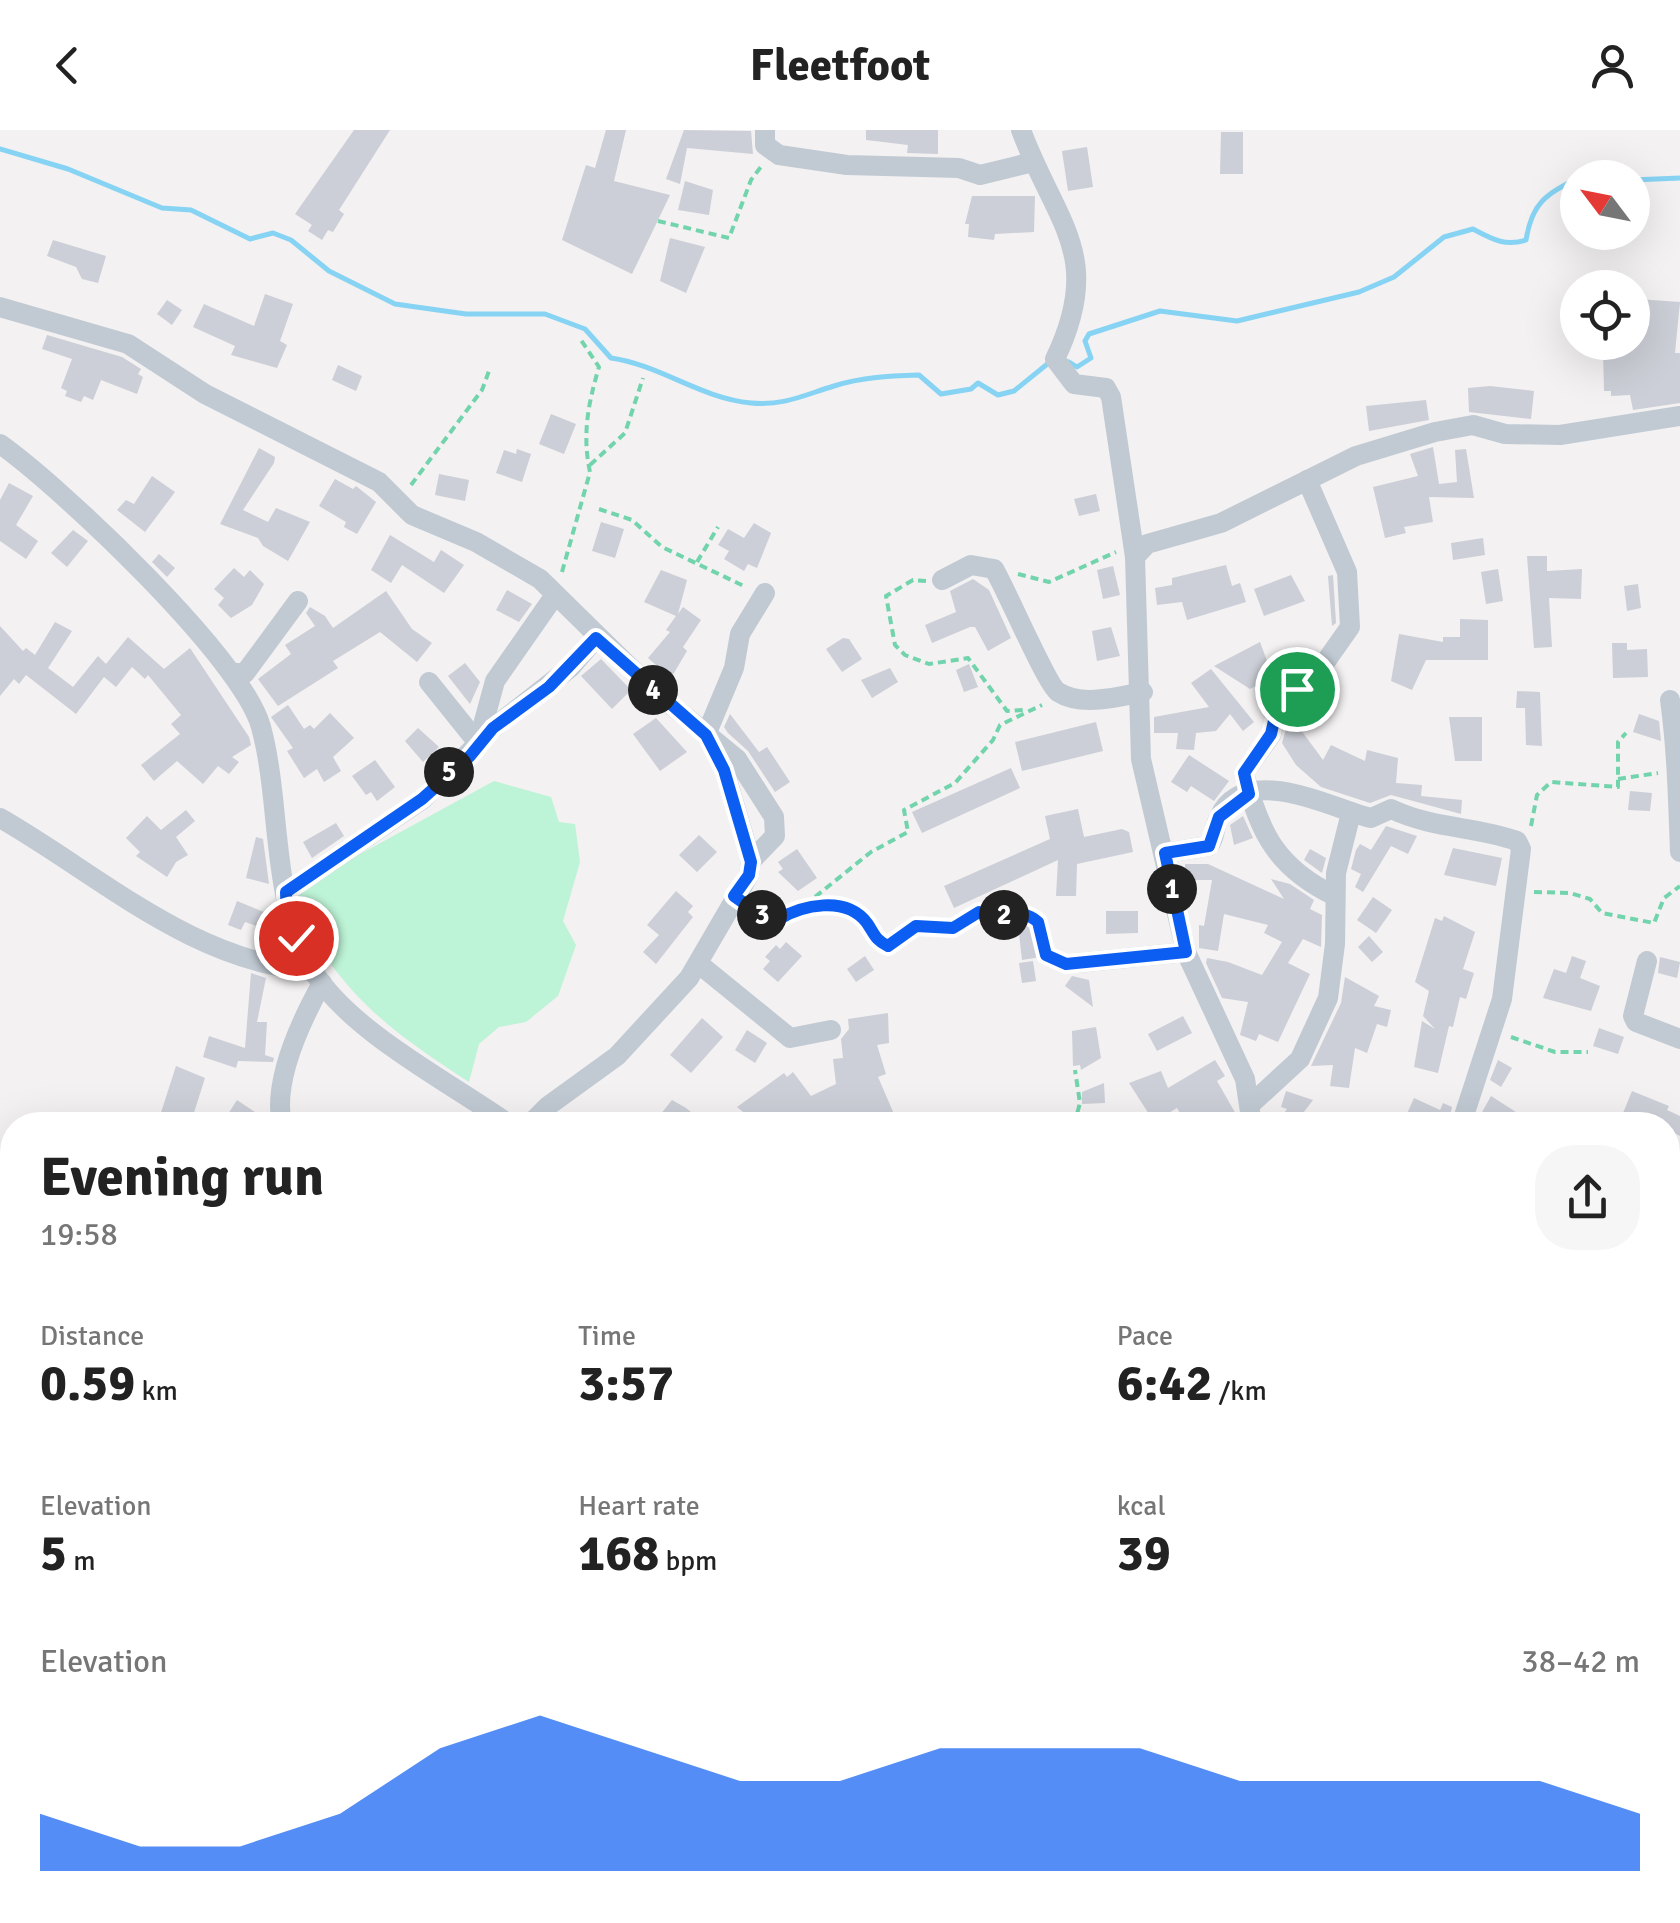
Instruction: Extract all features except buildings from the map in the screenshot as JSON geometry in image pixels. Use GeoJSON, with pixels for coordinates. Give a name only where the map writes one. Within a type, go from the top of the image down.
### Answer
{"type":"FeatureCollection","features":[{"type":"Feature","properties":{"kind":"street"},"geometry":{"type":"LineString","coordinates":[[765,130],[765,145],[779,155],[847,165],[958,168],[980,175],[1033,162]]}},
{"type":"Feature","properties":{"kind":"street"},"geometry":{"type":"LineString","coordinates":[[1021,130],[1077,260],[1078,306],[1055,359],[1074,384],[1106,388],[1111,398],[1142,692],[1142,759],[1186,952],[1244,1079],[1250,1112]]}},
{"type":"Feature","properties":{"kind":"street"},"geometry":{"type":"LineString","coordinates":[[0,306],[128,344],[204,394],[379,482],[412,514],[540,578],[596,638],[737,759],[774,817],[775,836],[751,862]]}},
{"type":"Feature","properties":{"kind":"street"},"geometry":{"type":"LineString","coordinates":[[1128,553],[1221,524],[1378,448],[1458,426],[1560,435],[1680,416]]}},
{"type":"Feature","properties":{"kind":"street"},"geometry":{"type":"LineString","coordinates":[[0,444],[39,474],[159,592],[233,673],[260,723],[287,918],[318,977],[367,1025],[476,1112]]}},
{"type":"Feature","properties":{"kind":"street"},"geometry":{"type":"LineString","coordinates":[[1307,480],[1347,572],[1350,627],[1312,681],[1278,703],[1271,734],[1244,773],[1269,843],[1288,868],[1335,896]]}},
{"type":"Feature","properties":{"kind":"street"},"geometry":{"type":"LineString","coordinates":[[942,580],[971,565],[994,568],[1030,634],[1048,682],[1058,692],[1090,699],[1142,692]]}},
{"type":"Feature","properties":{"kind":"street"},"geometry":{"type":"LineString","coordinates":[[542,1112],[618,1056],[698,964],[749,875],[751,862],[724,770],[706,735],[734,668],[740,634],[765,592]]}},
{"type":"Feature","properties":{"kind":"street"},"geometry":{"type":"LineString","coordinates":[[286,892],[422,799],[470,756],[478,743],[494,681],[555,595]]}},
{"type":"Feature","properties":{"kind":"street"},"geometry":{"type":"LineString","coordinates":[[233,673],[246,673],[260,658],[298,601]]}},
{"type":"Feature","properties":{"kind":"street"},"geometry":{"type":"LineString","coordinates":[[478,743],[549,687],[596,638]]}},
{"type":"Feature","properties":{"kind":"street"},"geometry":{"type":"LineString","coordinates":[[429,682],[478,743]]}},
{"type":"Feature","properties":{"kind":"street"},"geometry":{"type":"LineString","coordinates":[[1670,700],[1680,852]]}},
{"type":"Feature","properties":{"kind":"street"},"geometry":{"type":"LineString","coordinates":[[1165,853],[1209,846],[1219,817],[1249,794],[1298,793],[1350,814],[1370,818],[1391,809],[1442,828],[1458,826],[1506,838],[1522,849],[1511,946],[1494,1028],[1465,1112]]}},
{"type":"Feature","properties":{"kind":"street"},"geometry":{"type":"LineString","coordinates":[[1254,1112],[1300,1059],[1328,998],[1335,896],[1350,814]]}},
{"type":"Feature","properties":{"kind":"street"},"geometry":{"type":"LineString","coordinates":[[0,818],[69,858],[149,914],[214,948],[248,961],[318,977]]}},
{"type":"Feature","properties":{"kind":"street"},"geometry":{"type":"LineString","coordinates":[[1077,964],[1186,952]]}},
{"type":"Feature","properties":{"kind":"street"},"geometry":{"type":"LineString","coordinates":[[1647,961],[1632,1016],[1647,1027],[1680,1039]]}},
{"type":"Feature","properties":{"kind":"street"},"geometry":{"type":"LineString","coordinates":[[698,964],[790,1038],[831,1030]]}},
{"type":"Feature","properties":{"kind":"street"},"geometry":{"type":"LineString","coordinates":[[281,1112],[280,1098],[318,977]]}},
{"type":"Feature","properties":{"kind":"path"},"geometry":{"type":"LineString","coordinates":[[658,221],[729,238],[751,180],[766,161],[779,155]]}},
{"type":"Feature","properties":{"kind":"path"},"geometry":{"type":"LineString","coordinates":[[579,338],[599,367],[587,402],[585,459],[590,465]]}},
{"type":"Feature","properties":{"kind":"path"},"geometry":{"type":"LineString","coordinates":[[400,501],[482,390],[490,371]]}},
{"type":"Feature","properties":{"kind":"path"},"geometry":{"type":"LineString","coordinates":[[555,595],[590,465],[625,433],[642,378]]}},
{"type":"Feature","properties":{"kind":"path"},"geometry":{"type":"LineString","coordinates":[[599,509],[632,520],[662,547],[765,592]]}},
{"type":"Feature","properties":{"kind":"path"},"geometry":{"type":"LineString","coordinates":[[697,562],[718,527]]}},
{"type":"Feature","properties":{"kind":"path"},"geometry":{"type":"LineString","coordinates":[[994,568],[1050,582],[1128,553]]}},
{"type":"Feature","properties":{"kind":"path"},"geometry":{"type":"LineString","coordinates":[[942,580],[913,580],[886,596],[895,645],[904,655],[929,664],[968,658],[1006,712],[1048,703]]}},
{"type":"Feature","properties":{"kind":"path"},"geometry":{"type":"LineString","coordinates":[[734,896],[761,915],[777,920],[803,907],[871,852],[908,832],[904,810],[954,783],[993,740],[1000,725],[1015,721],[1023,710]]}},
{"type":"Feature","properties":{"kind":"path"},"geometry":{"type":"LineString","coordinates":[[1522,849],[1530,834],[1537,795],[1551,782],[1618,787],[1618,742],[1626,734]]}},
{"type":"Feature","properties":{"kind":"path"},"geometry":{"type":"LineString","coordinates":[[1618,779],[1655,774],[1675,760]]}},
{"type":"Feature","properties":{"kind":"path"},"geometry":{"type":"LineString","coordinates":[[1515,897],[1541,891],[1570,893],[1590,900],[1602,913],[1654,923],[1664,898],[1680,886]]}},
{"type":"Feature","properties":{"kind":"path"},"geometry":{"type":"LineString","coordinates":[[803,907],[853,910],[877,941],[888,946],[916,926],[953,928],[979,912],[988,917],[1021,913],[1038,922],[1046,955],[1066,964],[1077,964]]}},
{"type":"Feature","properties":{"kind":"path"},"geometry":{"type":"LineString","coordinates":[[1494,1028],[1554,1052],[1588,1052]]}},
{"type":"Feature","properties":{"kind":"path"},"geometry":{"type":"LineString","coordinates":[[1076,1070],[1078,1112]]}},
{"type":"Feature","properties":{"kind":"green space"},"geometry":{"type":"Polygon","coordinates":[[[494,781],[551,797],[559,822],[575,824],[580,862],[563,921],[576,945],[558,996],[526,1022],[499,1027],[479,1044],[469,1082],[412,1043],[366,1004],[327,958],[292,899],[351,859],[494,781]]]}},
{"type":"Feature","properties":{"kind":"waterway"},"geometry":{"type":"LineString","coordinates":[[0,149],[68,169],[162,208],[191,210],[250,239],[273,233],[291,240],[329,271],[395,304],[466,314],[545,314],[585,329],[611,358],[732,400],[774,403],[855,381],[919,375],[941,394],[971,389],[978,383],[998,395],[1014,391],[1051,361]]}},
{"type":"Feature","properties":{"kind":"waterway"},"geometry":{"type":"LineString","coordinates":[[1650,179],[1680,178]]}},
{"type":"Feature","properties":{"kind":"waterway"},"geometry":{"type":"LineString","coordinates":[[1069,362],[1077,367],[1091,358],[1085,341],[1089,334],[1160,311],[1237,321],[1359,292],[1394,277],[1444,237],[1473,229],[1505,242],[1526,240],[1536,209],[1560,188]]}},
{"type":"Feature","properties":{"kind":"route"},"geometry":{"type":"LineString","coordinates":[[296,938],[287,918],[286,892],[422,799],[470,756],[493,728],[571,667],[596,638],[706,735],[724,770],[751,862],[749,875],[734,896],[761,915],[777,920],[803,907],[842,907],[853,910],[877,941],[888,946],[916,926],[953,928],[979,912],[988,917],[1021,913],[1038,922],[1046,955],[1066,964],[1186,952],[1165,853],[1209,846],[1216,836],[1219,817],[1231,804],[1249,794],[1244,773],[1254,753],[1271,734],[1278,703],[1297,689]]}}]}
